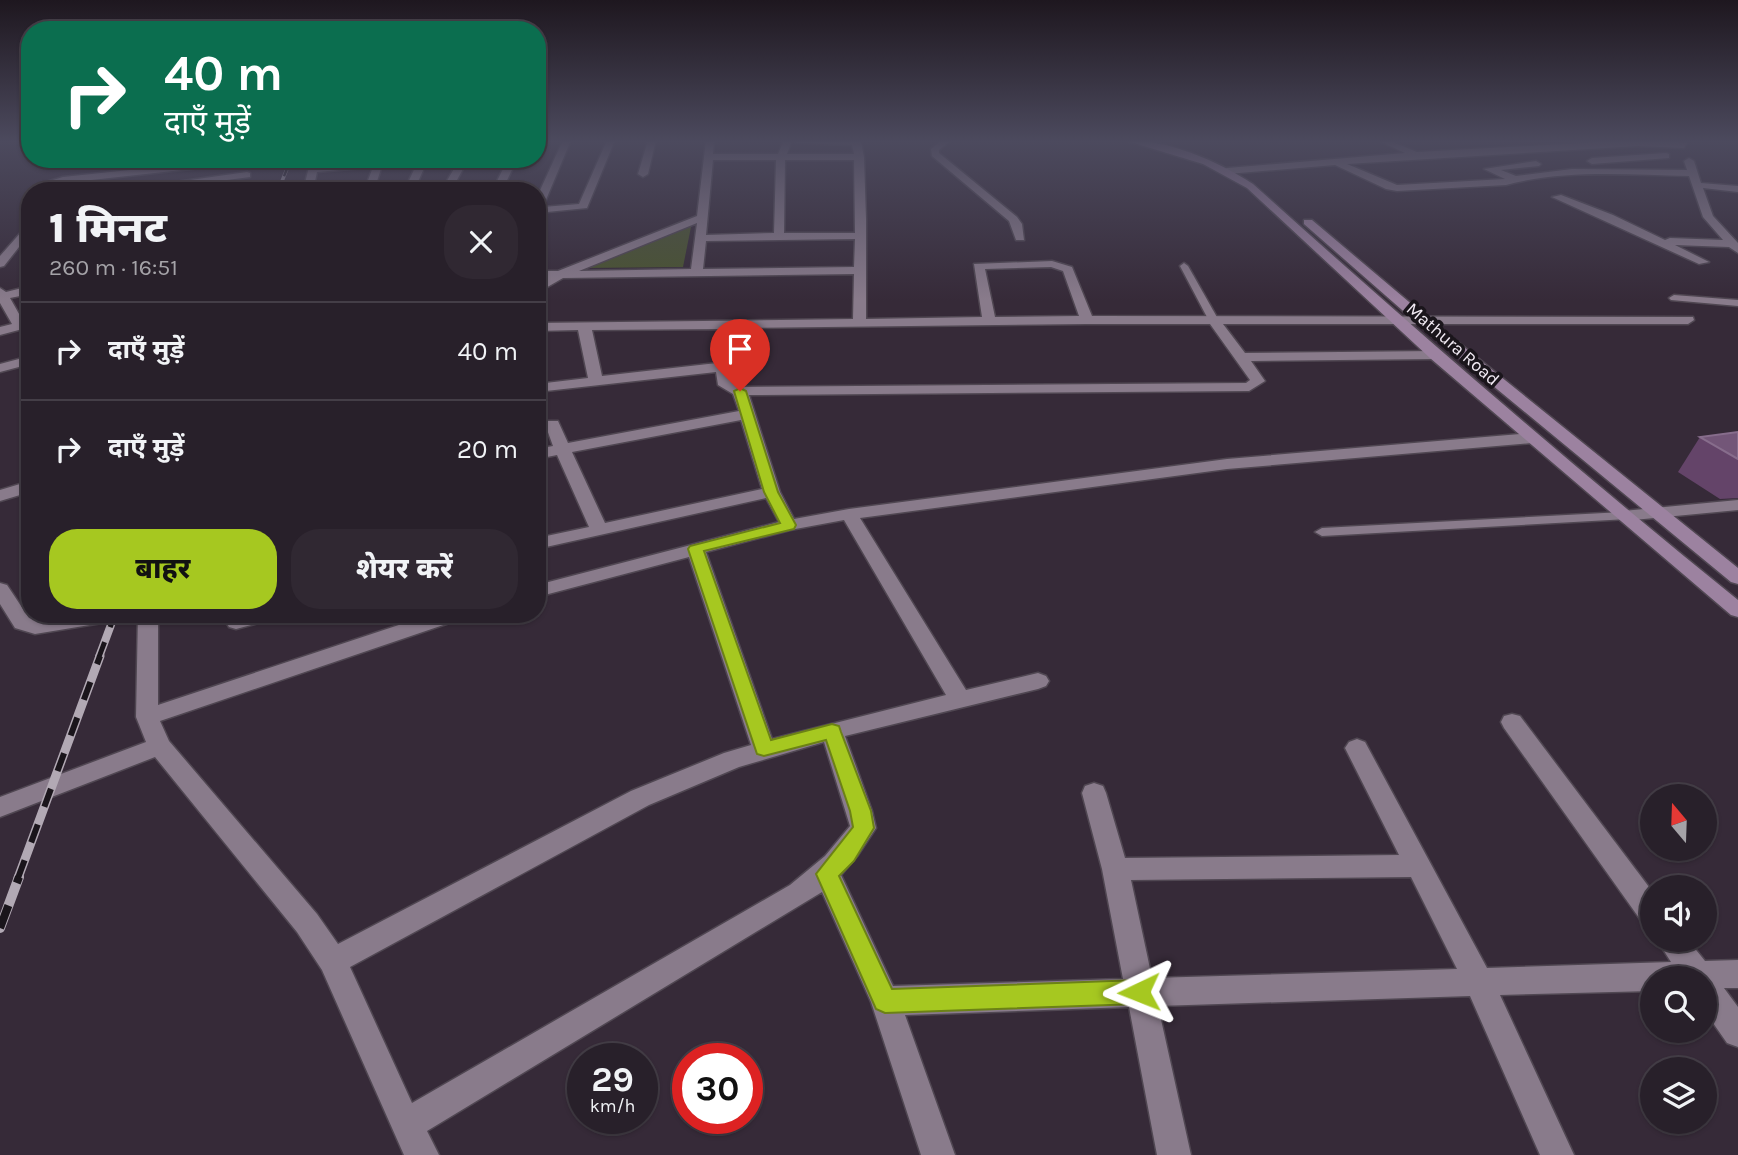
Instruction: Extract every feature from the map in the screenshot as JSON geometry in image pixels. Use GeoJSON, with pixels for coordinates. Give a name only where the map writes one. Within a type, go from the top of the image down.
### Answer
{"type":"FeatureCollection","features":[{"type":"Feature","properties":{"kind":"main road","name":"Mathura Road"},"geometry":{"type":"LineString","coordinates":[[1259,194],[1435,355],[1623,516],[1738,610]]}},
{"type":"Feature","properties":{"kind":"main road","name":"Mathura Road"},"geometry":{"type":"LineString","coordinates":[[1267,194],[1340,247],[1423,321],[1738,578]]}},
{"type":"Feature","properties":{"kind":"street"},"geometry":{"type":"LineString","coordinates":[[546,209],[578,208],[583,206],[588,194]]}},
{"type":"Feature","properties":{"kind":"street"},"geometry":{"type":"LineString","coordinates":[[697,272],[705,194]]}},
{"type":"Feature","properties":{"kind":"street"},"geometry":{"type":"LineString","coordinates":[[779,236],[780,194]]}},
{"type":"Feature","properties":{"kind":"street"},"geometry":{"type":"LineString","coordinates":[[859,322],[860,194]]}},
{"type":"Feature","properties":{"kind":"street"},"geometry":{"type":"LineString","coordinates":[[983,194],[1013,219],[1020,238]]}},
{"type":"Feature","properties":{"kind":"street"},"geometry":{"type":"LineString","coordinates":[[1700,194],[1708,217],[1735,247]]}},
{"type":"Feature","properties":{"kind":"street"},"geometry":{"type":"LineString","coordinates":[[1557,197],[1703,262]]}},
{"type":"Feature","properties":{"kind":"street"},"geometry":{"type":"LineString","coordinates":[[546,283],[561,274],[703,217]]}},
{"type":"Feature","properties":{"kind":"street"},"geometry":{"type":"LineString","coordinates":[[701,238],[861,236]]}},
{"type":"Feature","properties":{"kind":"street"},"geometry":{"type":"LineString","coordinates":[[0,264],[21,237]]}},
{"type":"Feature","properties":{"kind":"street"},"geometry":{"type":"LineString","coordinates":[[1659,241],[1735,247]]}},
{"type":"Feature","properties":{"kind":"street"},"geometry":{"type":"LineString","coordinates":[[9,253],[21,252]]}},
{"type":"Feature","properties":{"kind":"street"},"geometry":{"type":"LineString","coordinates":[[989,321],[978,266],[1052,264],[1068,269],[1087,320]]}},
{"type":"Feature","properties":{"kind":"street"},"geometry":{"type":"LineString","coordinates":[[546,275],[860,270]]}},
{"type":"Feature","properties":{"kind":"street"},"geometry":{"type":"LineString","coordinates":[[1,294],[21,291]]}},
{"type":"Feature","properties":{"kind":"street"},"geometry":{"type":"LineString","coordinates":[[1,294],[21,319]]}},
{"type":"Feature","properties":{"kind":"street"},"geometry":{"type":"LineString","coordinates":[[733,324],[723,367],[724,385],[740,391],[1249,387],[1258,381],[1213,319]]}},
{"type":"Feature","properties":{"kind":"street"},"geometry":{"type":"LineString","coordinates":[[546,327],[1213,319],[1688,320]]}},
{"type":"Feature","properties":{"kind":"street"},"geometry":{"type":"LineString","coordinates":[[0,331],[21,325]]}},
{"type":"Feature","properties":{"kind":"street"},"geometry":{"type":"LineString","coordinates":[[584,326],[596,380]]}},
{"type":"Feature","properties":{"kind":"street"},"geometry":{"type":"LineString","coordinates":[[1240,357],[1435,355]]}},
{"type":"Feature","properties":{"kind":"street"},"geometry":{"type":"LineString","coordinates":[[0,368],[21,362]]}},
{"type":"Feature","properties":{"kind":"street"},"geometry":{"type":"LineString","coordinates":[[546,387],[723,367]]}},
{"type":"Feature","properties":{"kind":"street"},"geometry":{"type":"LineString","coordinates":[[740,391],[771,492],[789,525]]}},
{"type":"Feature","properties":{"kind":"street"},"geometry":{"type":"LineString","coordinates":[[546,452],[746,414]]}},
{"type":"Feature","properties":{"kind":"street"},"geometry":{"type":"LineString","coordinates":[[554,424],[562,449],[598,528]]}},
{"type":"Feature","properties":{"kind":"street"},"geometry":{"type":"LineString","coordinates":[[546,589],[789,525],[849,514],[1227,464],[1532,438]]}},
{"type":"Feature","properties":{"kind":"street"},"geometry":{"type":"LineString","coordinates":[[0,496],[21,489]]}},
{"type":"Feature","properties":{"kind":"street"},"geometry":{"type":"LineString","coordinates":[[546,542],[598,528],[771,492]]}},
{"type":"Feature","properties":{"kind":"street"},"geometry":{"type":"LineString","coordinates":[[1623,516],[1738,506]]}},
{"type":"Feature","properties":{"kind":"street"},"geometry":{"type":"LineString","coordinates":[[849,514],[961,701]]}},
{"type":"Feature","properties":{"kind":"street"},"geometry":{"type":"LineString","coordinates":[[696,549],[764,749]]}},
{"type":"Feature","properties":{"kind":"street"},"geometry":{"type":"LineString","coordinates":[[0,589],[21,621]]}},
{"type":"Feature","properties":{"kind":"street"},"geometry":{"type":"LineString","coordinates":[[22,623],[35,627],[59,623]]}},
{"type":"Feature","properties":{"kind":"street"},"geometry":{"type":"LineString","coordinates":[[148,623],[147,718],[159,746],[307,923],[333,961],[405,1125],[422,1155]]}},
{"type":"Feature","properties":{"kind":"street"},"geometry":{"type":"LineString","coordinates":[[147,718],[427,623]]}},
{"type":"Feature","properties":{"kind":"street"},"geometry":{"type":"LineString","coordinates":[[333,961],[640,798],[764,749],[1038,681]]}},
{"type":"Feature","properties":{"kind":"street"},"geometry":{"type":"LineString","coordinates":[[1511,722],[1640,897]]}},
{"type":"Feature","properties":{"kind":"street"},"geometry":{"type":"LineString","coordinates":[[405,1125],[800,893],[827,874],[846,855],[863,828],[860,811],[832,732]]}},
{"type":"Feature","properties":{"kind":"street"},"geometry":{"type":"LineString","coordinates":[[0,807],[159,746]]}},
{"type":"Feature","properties":{"kind":"street"},"geometry":{"type":"LineString","coordinates":[[1357,748],[1478,981],[1557,1155]]}},
{"type":"Feature","properties":{"kind":"street"},"geometry":{"type":"LineString","coordinates":[[1094,793],[1115,869],[1174,1155]]}},
{"type":"Feature","properties":{"kind":"street"},"geometry":{"type":"LineString","coordinates":[[1115,869],[1418,866]]}},
{"type":"Feature","properties":{"kind":"street"},"geometry":{"type":"LineString","coordinates":[[827,874],[885,1001],[938,1155]]}},
{"type":"Feature","properties":{"kind":"street"},"geometry":{"type":"LineString","coordinates":[[1717,977],[1738,974]]}},
{"type":"Feature","properties":{"kind":"street"},"geometry":{"type":"LineString","coordinates":[[885,1001],[1478,981],[1640,980]]}},
{"type":"Feature","properties":{"kind":"street"},"geometry":{"type":"LineString","coordinates":[[1717,1003],[1738,1032]]}},
{"type":"Feature","properties":{"kind":"lane"},"geometry":{"type":"LineString","coordinates":[[1184,266],[1213,319]]}},
{"type":"Feature","properties":{"kind":"lane"},"geometry":{"type":"LineString","coordinates":[[1674,298],[1738,303]]}},
{"type":"Feature","properties":{"kind":"lane"},"geometry":{"type":"LineString","coordinates":[[1322,532],[1623,516]]}},
{"type":"Feature","properties":{"kind":"green space"},"geometry":{"type":"Polygon","coordinates":[[[687,226],[691,227],[683,267],[584,268],[687,226]]]}},
{"type":"Feature","properties":{"kind":"building"},"geometry":{"type":"Polygon","coordinates":[[[1738,432],[1738,459],[1700,437],[1738,432]]]}},
{"type":"Feature","properties":{"kind":"railway"},"geometry":{"type":"LineString","coordinates":[[99,657],[112,623]]}},
{"type":"Feature","properties":{"kind":"railway"},"geometry":{"type":"LineString","coordinates":[[18,878],[100,656]]}},
{"type":"Feature","properties":{"kind":"railway"},"geometry":{"type":"LineString","coordinates":[[0,928],[19,877]]}},
{"type":"Feature","properties":{"kind":"route"},"geometry":{"type":"LineString","coordinates":[[740,391],[771,492],[789,525],[696,549],[764,749],[832,732],[860,811],[863,828],[846,855],[827,874],[885,1001],[1139,992]]}}]}
